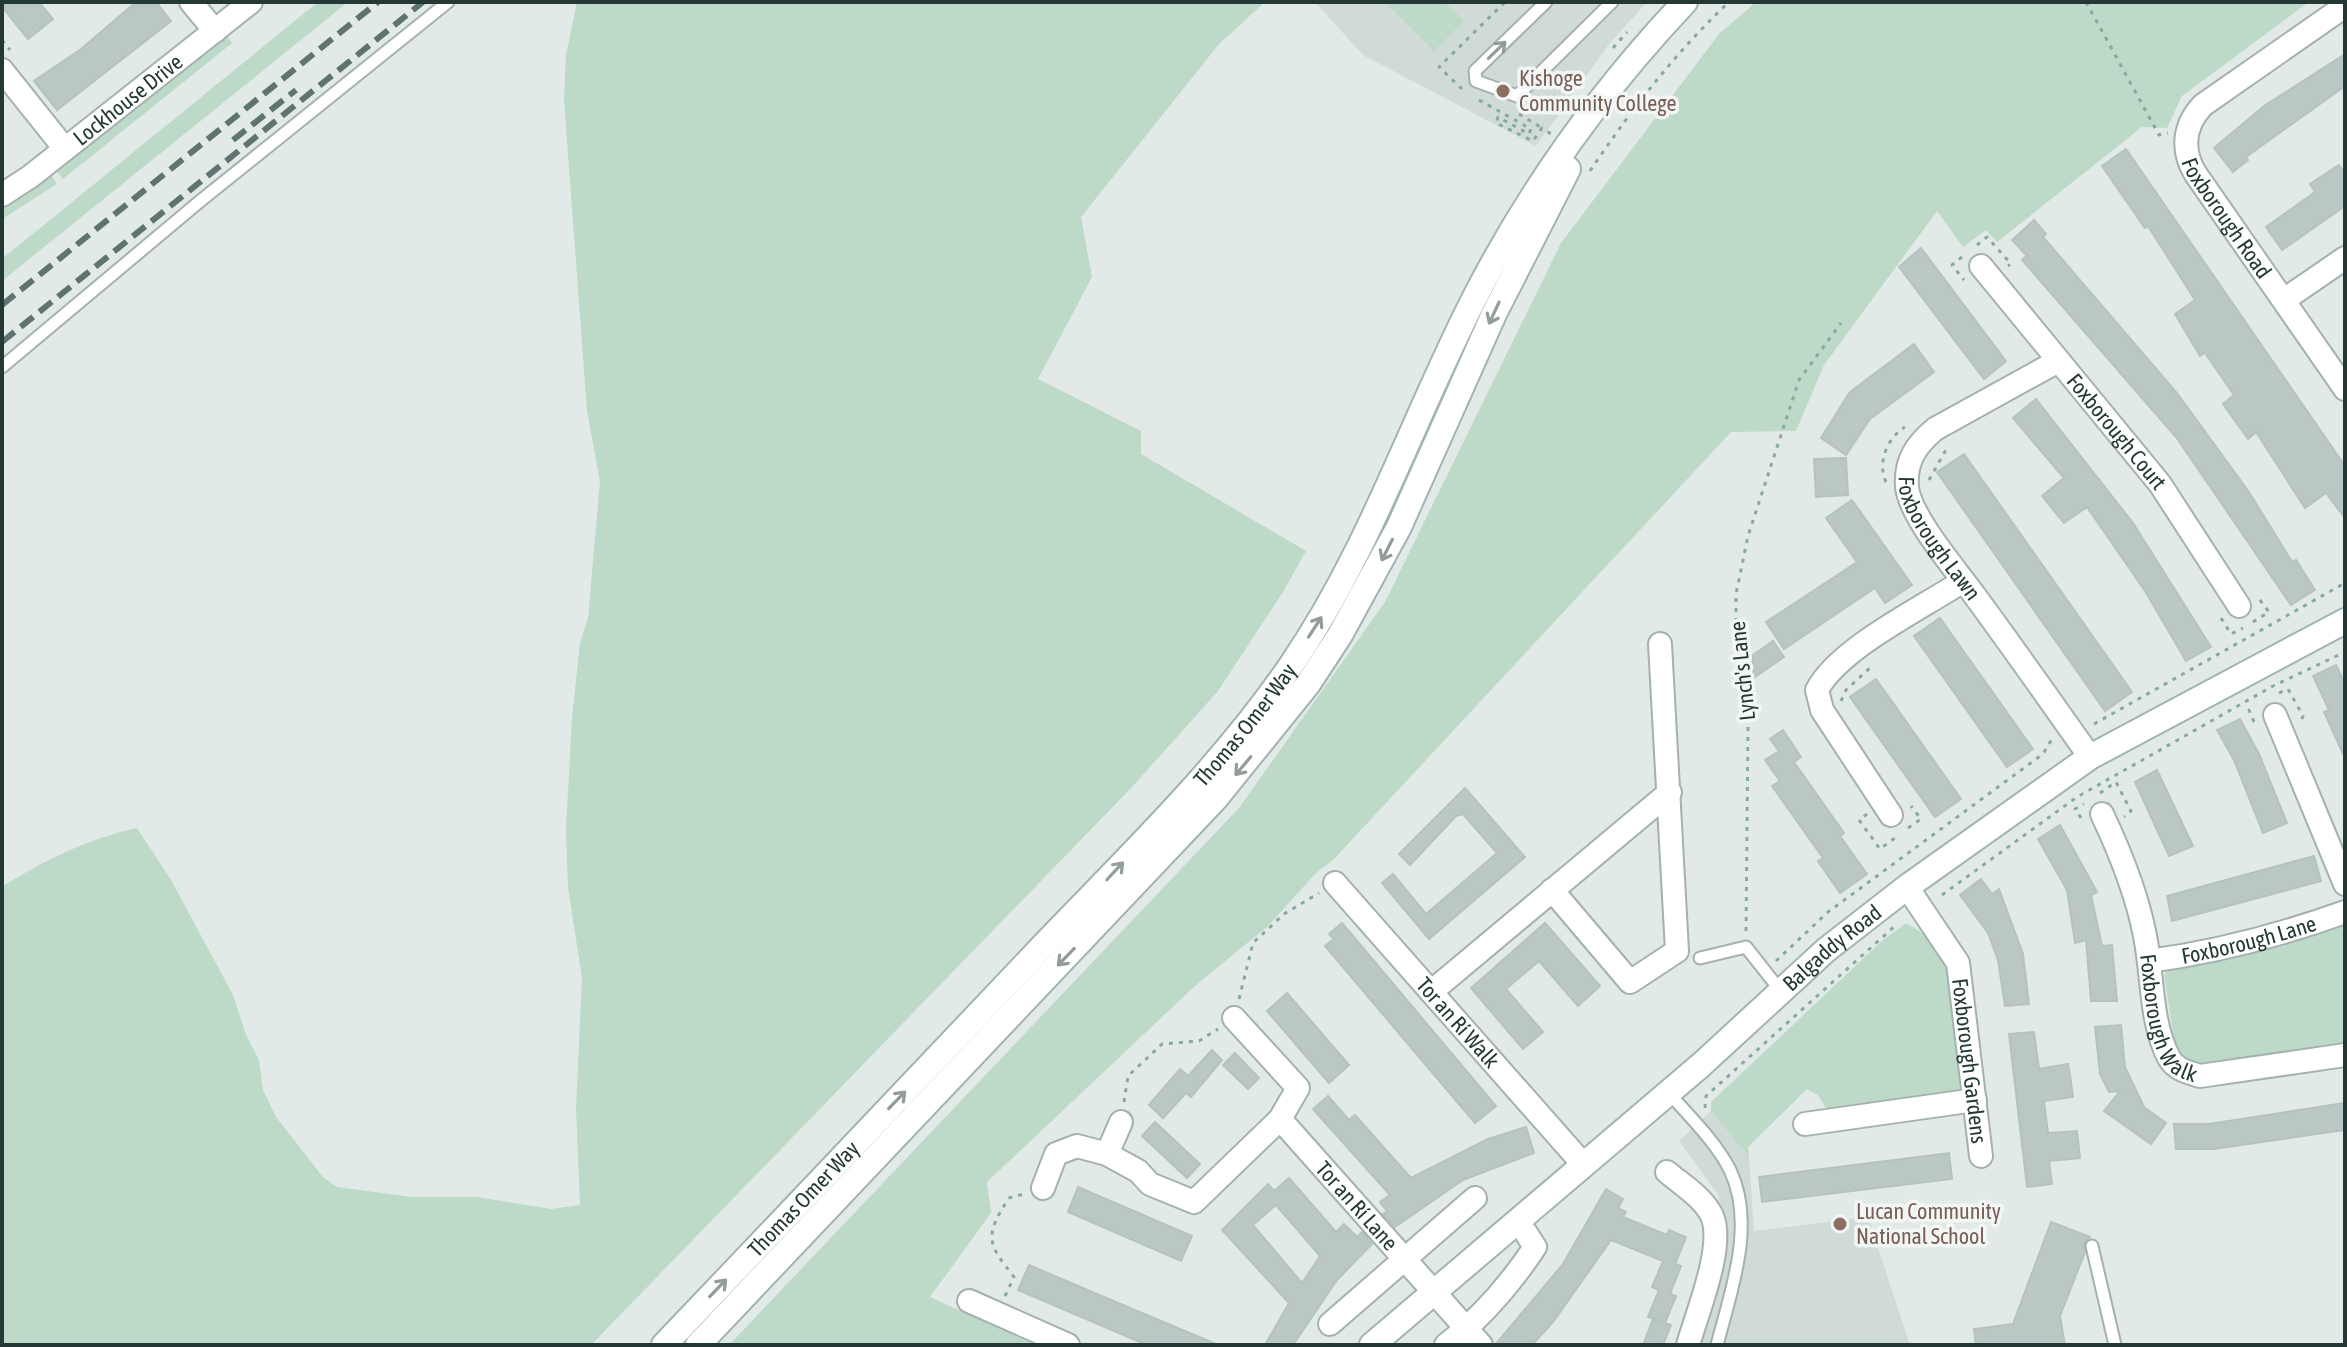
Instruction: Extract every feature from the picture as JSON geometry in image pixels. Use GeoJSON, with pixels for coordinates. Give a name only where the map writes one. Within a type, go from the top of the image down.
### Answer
{"type":"FeatureCollection","features":[{"type":"Feature","properties":{"kind":"street"},"geometry":{"type":"LineString","coordinates":[[191,2],[215,31]]}},
{"type":"Feature","properties":{"kind":"street","name":"Lockhouse Drive"},"geometry":{"type":"LineString","coordinates":[[2,195],[251,2]]}},
{"type":"Feature","properties":{"kind":"street","name":"Thomas Omer Way"},"geometry":{"type":"LineString","coordinates":[[664,1345],[1103,883],[1254,716],[1319,622],[1348,572],[1378,515],[1472,303],[1510,234],[1600,100],[1685,2]]}},
{"type":"Feature","properties":{"kind":"street","name":"Thomas Omer Way"},"geometry":{"type":"LineString","coordinates":[[698,1345],[1216,798],[1273,731],[1332,647],[1370,584],[1494,314],[1569,167],[1619,97],[1703,2]]}},
{"type":"Feature","properties":{"kind":"street","name":"Foxborough Road"},"geometry":{"type":"LineString","coordinates":[[2345,6],[2203,105],[2187,131],[2188,156],[2195,173],[2345,389]]}},
{"type":"Feature","properties":{"kind":"street"},"geometry":{"type":"LineString","coordinates":[[7,62],[65,149]]}},
{"type":"Feature","properties":{"kind":"street","name":"Foxborough Court"},"geometry":{"type":"LineString","coordinates":[[1973,256],[2160,484],[2246,602]]}},
{"type":"Feature","properties":{"kind":"street"},"geometry":{"type":"LineString","coordinates":[[2284,300],[2345,258]]}},
{"type":"Feature","properties":{"kind":"street","name":"Foxborough Lawn"},"geometry":{"type":"LineString","coordinates":[[2058,361],[1947,422],[1917,444],[1908,463],[1910,497],[1963,581],[2090,757]]}},
{"type":"Feature","properties":{"kind":"street"},"geometry":{"type":"LineString","coordinates":[[1889,809],[1822,710],[1817,690],[1827,672],[1848,655],[1963,581]]}},
{"type":"Feature","properties":{"kind":"street","name":"Balgaddy Road"},"geometry":{"type":"LineString","coordinates":[[1372,1345],[1582,1163],[1669,1093],[1780,990],[1907,887],[2090,757],[2345,621]]}},
{"type":"Feature","properties":{"kind":"street"},"geometry":{"type":"LineString","coordinates":[[1552,890],[1630,982],[1677,951],[1660,644]]}},
{"type":"Feature","properties":{"kind":"street"},"geometry":{"type":"LineString","coordinates":[[2271,704],[2345,884]]}},
{"type":"Feature","properties":{"kind":"street"},"geometry":{"type":"LineString","coordinates":[[1431,992],[1670,792]]}},
{"type":"Feature","properties":{"kind":"street","name":"Foxborough Walk"},"geometry":{"type":"LineString","coordinates":[[2092,809],[2132,890],[2149,961],[2163,1044],[2171,1061],[2181,1070],[2200,1076],[2345,1055]]}},
{"type":"Feature","properties":{"kind":"street","name":"Tor an Rí Walk"},"geometry":{"type":"LineString","coordinates":[[1335,883],[1582,1163]]}},
{"type":"Feature","properties":{"kind":"street","name":"Foxborough Gardens"},"geometry":{"type":"LineString","coordinates":[[1907,887],[1958,963],[1981,1156]]}},
{"type":"Feature","properties":{"kind":"street","name":"Foxborough Lane"},"geometry":{"type":"LineString","coordinates":[[2149,961],[2196,955],[2283,934],[2345,912]]}},
{"type":"Feature","properties":{"kind":"street"},"geometry":{"type":"LineString","coordinates":[[1043,1188],[1056,1154],[1077,1146],[1107,1154],[1138,1171],[1150,1184],[1194,1202],[1280,1119],[1298,1088],[1234,1018]]}},
{"type":"Feature","properties":{"kind":"street"},"geometry":{"type":"LineString","coordinates":[[1805,1124],[1975,1100]]}},
{"type":"Feature","properties":{"kind":"street","name":"Tor an Rí Lane"},"geometry":{"type":"LineString","coordinates":[[1280,1119],[1402,1260],[1474,1337]]}},
{"type":"Feature","properties":{"kind":"street"},"geometry":{"type":"LineString","coordinates":[[1107,1154],[1121,1122]]}},
{"type":"Feature","properties":{"kind":"street"},"geometry":{"type":"LineString","coordinates":[[1667,1172],[1699,1199],[1712,1215],[1717,1239],[1688,1345]]}},
{"type":"Feature","properties":{"kind":"street"},"geometry":{"type":"LineString","coordinates":[[1330,1324],[1475,1198]]}},
{"type":"Feature","properties":{"kind":"street"},"geometry":{"type":"LineString","coordinates":[[1446,1345],[1474,1337],[1535,1247],[1526,1233]]}},
{"type":"Feature","properties":{"kind":"street"},"geometry":{"type":"LineString","coordinates":[[969,1301],[1068,1345]]}},
{"type":"Feature","properties":{"kind":"lane"},"geometry":{"type":"LineString","coordinates":[[2,367],[448,2]]}},
{"type":"Feature","properties":{"kind":"lane"},"geometry":{"type":"LineString","coordinates":[[1546,2],[1475,71],[1476,81],[1517,96],[1612,2]]}},
{"type":"Feature","properties":{"kind":"lane"},"geometry":{"type":"LineString","coordinates":[[1700,958],[1746,947],[1780,990]]}},
{"type":"Feature","properties":{"kind":"lane"},"geometry":{"type":"LineString","coordinates":[[1669,1093],[1729,1169],[1739,1209],[1736,1271],[1717,1345]]}},
{"type":"Feature","properties":{"kind":"lane"},"geometry":{"type":"LineString","coordinates":[[2092,1246],[2115,1345]]}},
{"type":"Feature","properties":{"kind":"path"},"geometry":{"type":"LineString","coordinates":[[2086,2],[2159,135],[2187,131]]}},
{"type":"Feature","properties":{"kind":"path"},"geometry":{"type":"LineString","coordinates":[[1611,50],[1629,29]]}},
{"type":"Feature","properties":{"kind":"path"},"geometry":{"type":"LineString","coordinates":[[2,40],[7,62]]}},
{"type":"Feature","properties":{"kind":"path"},"geometry":{"type":"LineString","coordinates":[[1519,114],[1542,128]]}},
{"type":"Feature","properties":{"kind":"path"},"geometry":{"type":"LineString","coordinates":[[1546,142],[1556,127]]}},
{"type":"Feature","properties":{"kind":"path"},"geometry":{"type":"LineString","coordinates":[[1970,287],[1952,265],[1973,256],[1987,237],[2011,264],[2006,269]]}},
{"type":"Feature","properties":{"kind":"path","name":"Lynch's Lane"},"geometry":{"type":"LineString","coordinates":[[1746,947],[1748,726],[1736,651],[1736,594],[1748,536],[1799,380],[1841,323]]}},
{"type":"Feature","properties":{"kind":"path"},"geometry":{"type":"LineString","coordinates":[[1889,490],[1882,474],[1884,453],[1899,430],[1914,423]]}},
{"type":"Feature","properties":{"kind":"path"},"geometry":{"type":"LineString","coordinates":[[1923,491],[1952,440]]}},
{"type":"Feature","properties":{"kind":"path"},"geometry":{"type":"LineString","coordinates":[[2085,719],[2093,725],[2105,719],[2345,583]]}},
{"type":"Feature","properties":{"kind":"path"},"geometry":{"type":"LineString","coordinates":[[2215,610],[2231,634],[2269,612],[2263,600],[2246,602]]}},
{"type":"Feature","properties":{"kind":"path"},"geometry":{"type":"LineString","coordinates":[[1942,895],[2077,797],[2273,686],[2345,652]]}},
{"type":"Feature","properties":{"kind":"path"},"geometry":{"type":"LineString","coordinates":[[1839,706],[1846,690],[1883,656]]}},
{"type":"Feature","properties":{"kind":"path"},"geometry":{"type":"LineString","coordinates":[[2258,730],[2249,710],[2271,704],[2288,689],[2303,716],[2297,727]]}},
{"type":"Feature","properties":{"kind":"path"},"geometry":{"type":"LineString","coordinates":[[1766,970],[1828,912],[2043,754],[2052,744],[2052,734]]}},
{"type":"Feature","properties":{"kind":"path"},"geometry":{"type":"LineString","coordinates":[[2092,809],[2116,782],[2131,811],[2124,817],[2128,825]]}},
{"type":"Feature","properties":{"kind":"path"},"geometry":{"type":"LineString","coordinates":[[1889,809],[1921,819],[1880,849],[1859,820],[1889,809]]}},
{"type":"Feature","properties":{"kind":"path"},"geometry":{"type":"LineString","coordinates":[[1121,1122],[1128,1076],[1162,1044],[1199,1041],[1234,1018],[1253,943],[1284,914],[1335,883]]}},
{"type":"Feature","properties":{"kind":"path"},"geometry":{"type":"LineString","coordinates":[[1706,1096],[1899,923]]}},
{"type":"Feature","properties":{"kind":"path"},"geometry":{"type":"LineString","coordinates":[[997,1315],[1014,1277],[991,1246],[989,1238],[1009,1198],[1043,1188]]}},
{"type":"Feature","properties":{"kind":"shaded area","name":"Kishoge Community College"},"geometry":{"type":"Polygon","coordinates":[[[1315,2],[1647,2],[1609,44],[1536,146],[1363,55],[1315,2]]]}},
{"type":"Feature","properties":{"kind":"shaded area","name":"Lucan Community National School"},"geometry":{"type":"Polygon","coordinates":[[[1711,1111],[1749,1157],[1754,1231],[1868,1217],[1910,1345],[1694,1345],[1725,1218],[1717,1193],[1679,1141],[1711,1111]]]}},
{"type":"Feature","properties":{"kind":"green space"},"geometry":{"type":"Polygon","coordinates":[[[318,2],[348,2],[2,281],[2,259],[318,2]]]}},
{"type":"Feature","properties":{"kind":"green space"},"geometry":{"type":"Polygon","coordinates":[[[577,2],[1265,2],[1219,44],[1081,217],[1092,277],[1038,379],[1141,431],[1141,454],[1306,551],[1218,691],[1133,786],[591,1345],[2,1345],[2,887],[67,852],[137,828],[171,880],[233,995],[246,1035],[259,1060],[263,1090],[276,1117],[323,1177],[337,1187],[412,1197],[477,1197],[551,1209],[580,1205],[576,1109],[582,978],[568,888],[566,829],[572,718],[580,643],[588,618],[600,482],[587,411],[564,100],[566,55],[577,2]]]}},
{"type":"Feature","properties":{"kind":"green space"},"geometry":{"type":"Polygon","coordinates":[[[1385,2],[1445,2],[1464,21],[1434,51],[1385,2]]]}},
{"type":"Feature","properties":{"kind":"green space"},"geometry":{"type":"Polygon","coordinates":[[[1756,2],[2309,2],[2182,96],[2167,128],[2142,127],[1997,242],[1986,230],[1963,247],[1937,211],[1824,365],[1796,431],[1731,432],[1268,926],[1196,985],[987,1182],[991,1213],[930,1297],[1035,1345],[729,1345],[1239,808],[1385,602],[1561,243],[1719,34],[1756,2]]]}},
{"type":"Feature","properties":{"kind":"green space"},"geometry":{"type":"Polygon","coordinates":[[[226,35],[232,43],[63,179],[56,170],[226,35]]]}},
{"type":"Feature","properties":{"kind":"green space"},"geometry":{"type":"Polygon","coordinates":[[[51,175],[57,184],[2,219],[2,206],[51,175]]]}},
{"type":"Feature","properties":{"kind":"green space"},"geometry":{"type":"Polygon","coordinates":[[[2345,921],[2345,1046],[2201,1066],[2177,1056],[2164,976],[2169,967],[2345,921]]]}},
{"type":"Feature","properties":{"kind":"green space"},"geometry":{"type":"Polygon","coordinates":[[[1906,923],[1931,938],[1950,966],[1960,1091],[1826,1108],[1818,1095],[1807,1089],[1748,1147],[1749,1157],[1711,1111],[1711,1102],[1882,941],[1906,923]]]}},
{"type":"Feature","properties":{"kind":"building"},"geometry":{"type":"Polygon","coordinates":[[[2,2],[39,2],[53,19],[28,39],[2,7],[2,2]]]}},
{"type":"Feature","properties":{"kind":"building"},"geometry":{"type":"Polygon","coordinates":[[[136,2],[156,2],[171,21],[57,110],[34,81],[81,49],[136,2]]]}},
{"type":"Feature","properties":{"kind":"building"},"geometry":{"type":"Polygon","coordinates":[[[2345,54],[2345,86],[2246,157],[2248,160],[2233,172],[2214,148],[2264,106],[2345,54]]]}},
{"type":"Feature","properties":{"kind":"building"},"geometry":{"type":"Polygon","coordinates":[[[2126,149],[2345,466],[2345,518],[2326,493],[2305,508],[2256,432],[2248,439],[2223,404],[2234,395],[2205,353],[2200,356],[2175,314],[2195,300],[2148,226],[2145,228],[2102,166],[2126,149]]]}},
{"type":"Feature","properties":{"kind":"building"},"geometry":{"type":"Polygon","coordinates":[[[2339,165],[2345,174],[2345,206],[2282,250],[2266,227],[2315,192],[2310,184],[2339,165]]]}},
{"type":"Feature","properties":{"kind":"building"},"geometry":{"type":"Polygon","coordinates":[[[2034,220],[2046,234],[2043,237],[2177,393],[2249,492],[2292,562],[2296,560],[2315,590],[2291,605],[2176,437],[2022,260],[2027,256],[2012,240],[2034,220]]]}},
{"type":"Feature","properties":{"kind":"building"},"geometry":{"type":"Polygon","coordinates":[[[1921,248],[2006,361],[1984,379],[1899,267],[1921,248]]]}},
{"type":"Feature","properties":{"kind":"building"},"geometry":{"type":"Polygon","coordinates":[[[1914,344],[1934,372],[1870,419],[1846,455],[1821,438],[1850,392],[1914,344]]]}},
{"type":"Feature","properties":{"kind":"building"},"geometry":{"type":"Polygon","coordinates":[[[2036,399],[2133,523],[2211,647],[2186,661],[2145,591],[2087,507],[2064,523],[2042,496],[2064,478],[2013,418],[2036,399]]]}},
{"type":"Feature","properties":{"kind":"building"},"geometry":{"type":"Polygon","coordinates":[[[1964,454],[2132,692],[2105,711],[1937,472],[1964,454]]]}},
{"type":"Feature","properties":{"kind":"building"},"geometry":{"type":"Polygon","coordinates":[[[1846,458],[1848,495],[1816,497],[1814,459],[1846,458]]]}},
{"type":"Feature","properties":{"kind":"building"},"geometry":{"type":"Polygon","coordinates":[[[1852,500],[1912,585],[1885,603],[1875,588],[1784,649],[1766,622],[1857,562],[1826,518],[1852,500]]]}},
{"type":"Feature","properties":{"kind":"building"},"geometry":{"type":"Polygon","coordinates":[[[1940,618],[2033,749],[2007,767],[1914,636],[1940,618]]]}},
{"type":"Feature","properties":{"kind":"building"},"geometry":{"type":"Polygon","coordinates":[[[1773,641],[1784,657],[1752,679],[1753,655],[1773,641]]]}},
{"type":"Feature","properties":{"kind":"building"},"geometry":{"type":"Polygon","coordinates":[[[2336,665],[2345,684],[2345,758],[2324,712],[2329,710],[2313,676],[2336,665]]]}},
{"type":"Feature","properties":{"kind":"building"},"geometry":{"type":"Polygon","coordinates":[[[1876,679],[1961,799],[1935,817],[1850,697],[1876,679]]]}},
{"type":"Feature","properties":{"kind":"building"},"geometry":{"type":"Polygon","coordinates":[[[2240,719],[2259,754],[2287,823],[2263,833],[2234,760],[2217,730],[2240,719]]]}},
{"type":"Feature","properties":{"kind":"building"},"geometry":{"type":"Polygon","coordinates":[[[1783,730],[1801,757],[1794,762],[1844,833],[1840,836],[1867,874],[1840,893],[1818,861],[1823,858],[1772,786],[1780,781],[1765,760],[1779,751],[1770,739],[1783,730]]]}},
{"type":"Feature","properties":{"kind":"building"},"geometry":{"type":"Polygon","coordinates":[[[2157,770],[2193,846],[2169,856],[2135,782],[2157,770]]]}},
{"type":"Feature","properties":{"kind":"building"},"geometry":{"type":"Polygon","coordinates":[[[1465,788],[1525,857],[1429,939],[1382,883],[1393,874],[1426,914],[1497,853],[1463,814],[1456,816],[1410,865],[1399,854],[1465,788]]]}},
{"type":"Feature","properties":{"kind":"building"},"geometry":{"type":"Polygon","coordinates":[[[2060,825],[2097,892],[2091,895],[2102,946],[2112,945],[2117,1001],[2091,1001],[2086,940],[2075,943],[2067,890],[2038,839],[2060,825]]]}},
{"type":"Feature","properties":{"kind":"building"},"geometry":{"type":"Polygon","coordinates":[[[2314,856],[2321,881],[2172,921],[2167,896],[2314,856]]]}},
{"type":"Feature","properties":{"kind":"building"},"geometry":{"type":"Polygon","coordinates":[[[1981,879],[1992,894],[1999,889],[2023,954],[2029,1004],[2005,1006],[1998,960],[1988,933],[1960,895],[1981,879]]]}},
{"type":"Feature","properties":{"kind":"building"},"geometry":{"type":"Polygon","coordinates":[[[1342,923],[1496,1106],[1475,1123],[1325,946],[1334,939],[1329,934],[1342,923]]]}},
{"type":"Feature","properties":{"kind":"building"},"geometry":{"type":"Polygon","coordinates":[[[1545,923],[1600,986],[1578,1006],[1539,961],[1506,989],[1543,1032],[1523,1049],[1471,988],[1545,923]]]}},
{"type":"Feature","properties":{"kind":"building"},"geometry":{"type":"Polygon","coordinates":[[[1287,993],[1349,1065],[1329,1083],[1267,1011],[1287,993]]]}},
{"type":"Feature","properties":{"kind":"building"},"geometry":{"type":"Polygon","coordinates":[[[2121,1025],[2125,1067],[2144,1107],[2166,1123],[2151,1144],[2104,1111],[2120,1091],[2109,1092],[2100,1074],[2095,1027],[2121,1025]]]}},
{"type":"Feature","properties":{"kind":"building"},"geometry":{"type":"Polygon","coordinates":[[[2034,1032],[2039,1069],[2068,1064],[2070,1075],[2073,1097],[2044,1101],[2048,1133],[2077,1131],[2080,1158],[2049,1161],[2052,1184],[2027,1187],[2009,1034],[2034,1032]]]}},
{"type":"Feature","properties":{"kind":"building"},"geometry":{"type":"Polygon","coordinates":[[[1212,1050],[1222,1060],[1191,1097],[1186,1093],[1163,1118],[1149,1105],[1180,1069],[1188,1076],[1212,1050]]]}},
{"type":"Feature","properties":{"kind":"building"},"geometry":{"type":"Polygon","coordinates":[[[1235,1053],[1259,1078],[1248,1089],[1223,1065],[1235,1053]]]}},
{"type":"Feature","properties":{"kind":"building"},"geometry":{"type":"Polygon","coordinates":[[[1328,1096],[1349,1120],[1355,1115],[1411,1178],[1488,1139],[1526,1127],[1534,1153],[1463,1180],[1395,1227],[1383,1214],[1387,1211],[1380,1202],[1390,1195],[1313,1109],[1328,1096]]]}},
{"type":"Feature","properties":{"kind":"building"},"geometry":{"type":"Polygon","coordinates":[[[2345,1103],[2345,1130],[2214,1149],[2176,1149],[2174,1124],[2209,1124],[2345,1103]]]}},
{"type":"Feature","properties":{"kind":"building"},"geometry":{"type":"Polygon","coordinates":[[[1155,1122],[1200,1164],[1187,1178],[1142,1136],[1155,1122]]]}},
{"type":"Feature","properties":{"kind":"building"},"geometry":{"type":"Polygon","coordinates":[[[1949,1153],[1952,1179],[1762,1202],[1759,1177],[1949,1153]]]}},
{"type":"Feature","properties":{"kind":"building"},"geometry":{"type":"Polygon","coordinates":[[[1289,1178],[1336,1232],[1344,1224],[1357,1237],[1362,1232],[1372,1244],[1337,1280],[1293,1345],[1265,1345],[1289,1303],[1222,1230],[1268,1184],[1274,1191],[1289,1178]],[[1276,1205],[1253,1225],[1302,1283],[1320,1256],[1276,1205]]]}},
{"type":"Feature","properties":{"kind":"building"},"geometry":{"type":"Polygon","coordinates":[[[1078,1187],[1192,1236],[1181,1261],[1068,1212],[1078,1187]]]}},
{"type":"Feature","properties":{"kind":"building"},"geometry":{"type":"Polygon","coordinates":[[[1606,1189],[1623,1199],[1618,1208],[1626,1212],[1623,1217],[1667,1235],[1669,1230],[1686,1237],[1675,1264],[1681,1266],[1670,1294],[1676,1296],[1665,1323],[1648,1317],[1659,1290],[1652,1287],[1663,1261],[1611,1240],[1553,1322],[1532,1345],[1495,1345],[1563,1264],[1606,1189]]]}},
{"type":"Feature","properties":{"kind":"building"},"geometry":{"type":"Polygon","coordinates":[[[2051,1222],[2090,1237],[2084,1243],[2085,1252],[2060,1316],[2065,1345],[1976,1345],[1974,1329],[2013,1324],[2051,1222]]]}},
{"type":"Feature","properties":{"kind":"building"},"geometry":{"type":"Polygon","coordinates":[[[1029,1265],[1218,1345],[1147,1345],[1018,1290],[1029,1265]]]}},
{"type":"Feature","properties":{"kind":"building"},"geometry":{"type":"Polygon","coordinates":[[[1653,1319],[1671,1325],[1663,1345],[1643,1345],[1653,1319]]]}},
{"type":"Feature","properties":{"kind":"railway"},"geometry":{"type":"LineString","coordinates":[[2,305],[378,2]]}},
{"type":"Feature","properties":{"kind":"railway"},"geometry":{"type":"LineString","coordinates":[[2,342],[423,2]]}},
{"type":"Feature","properties":{"kind":"railway"},"geometry":{"type":"LineString","coordinates":[[233,140],[296,90]]}},
{"type":"Feature","properties":{"kind":"place","name":"Kishoge Community College"},"geometry":{"type":"Point","coordinates":[1503,91]}},
{"type":"Feature","properties":{"kind":"place","name":"Lucan Community National School"},"geometry":{"type":"Point","coordinates":[1840,1224]}}]}
